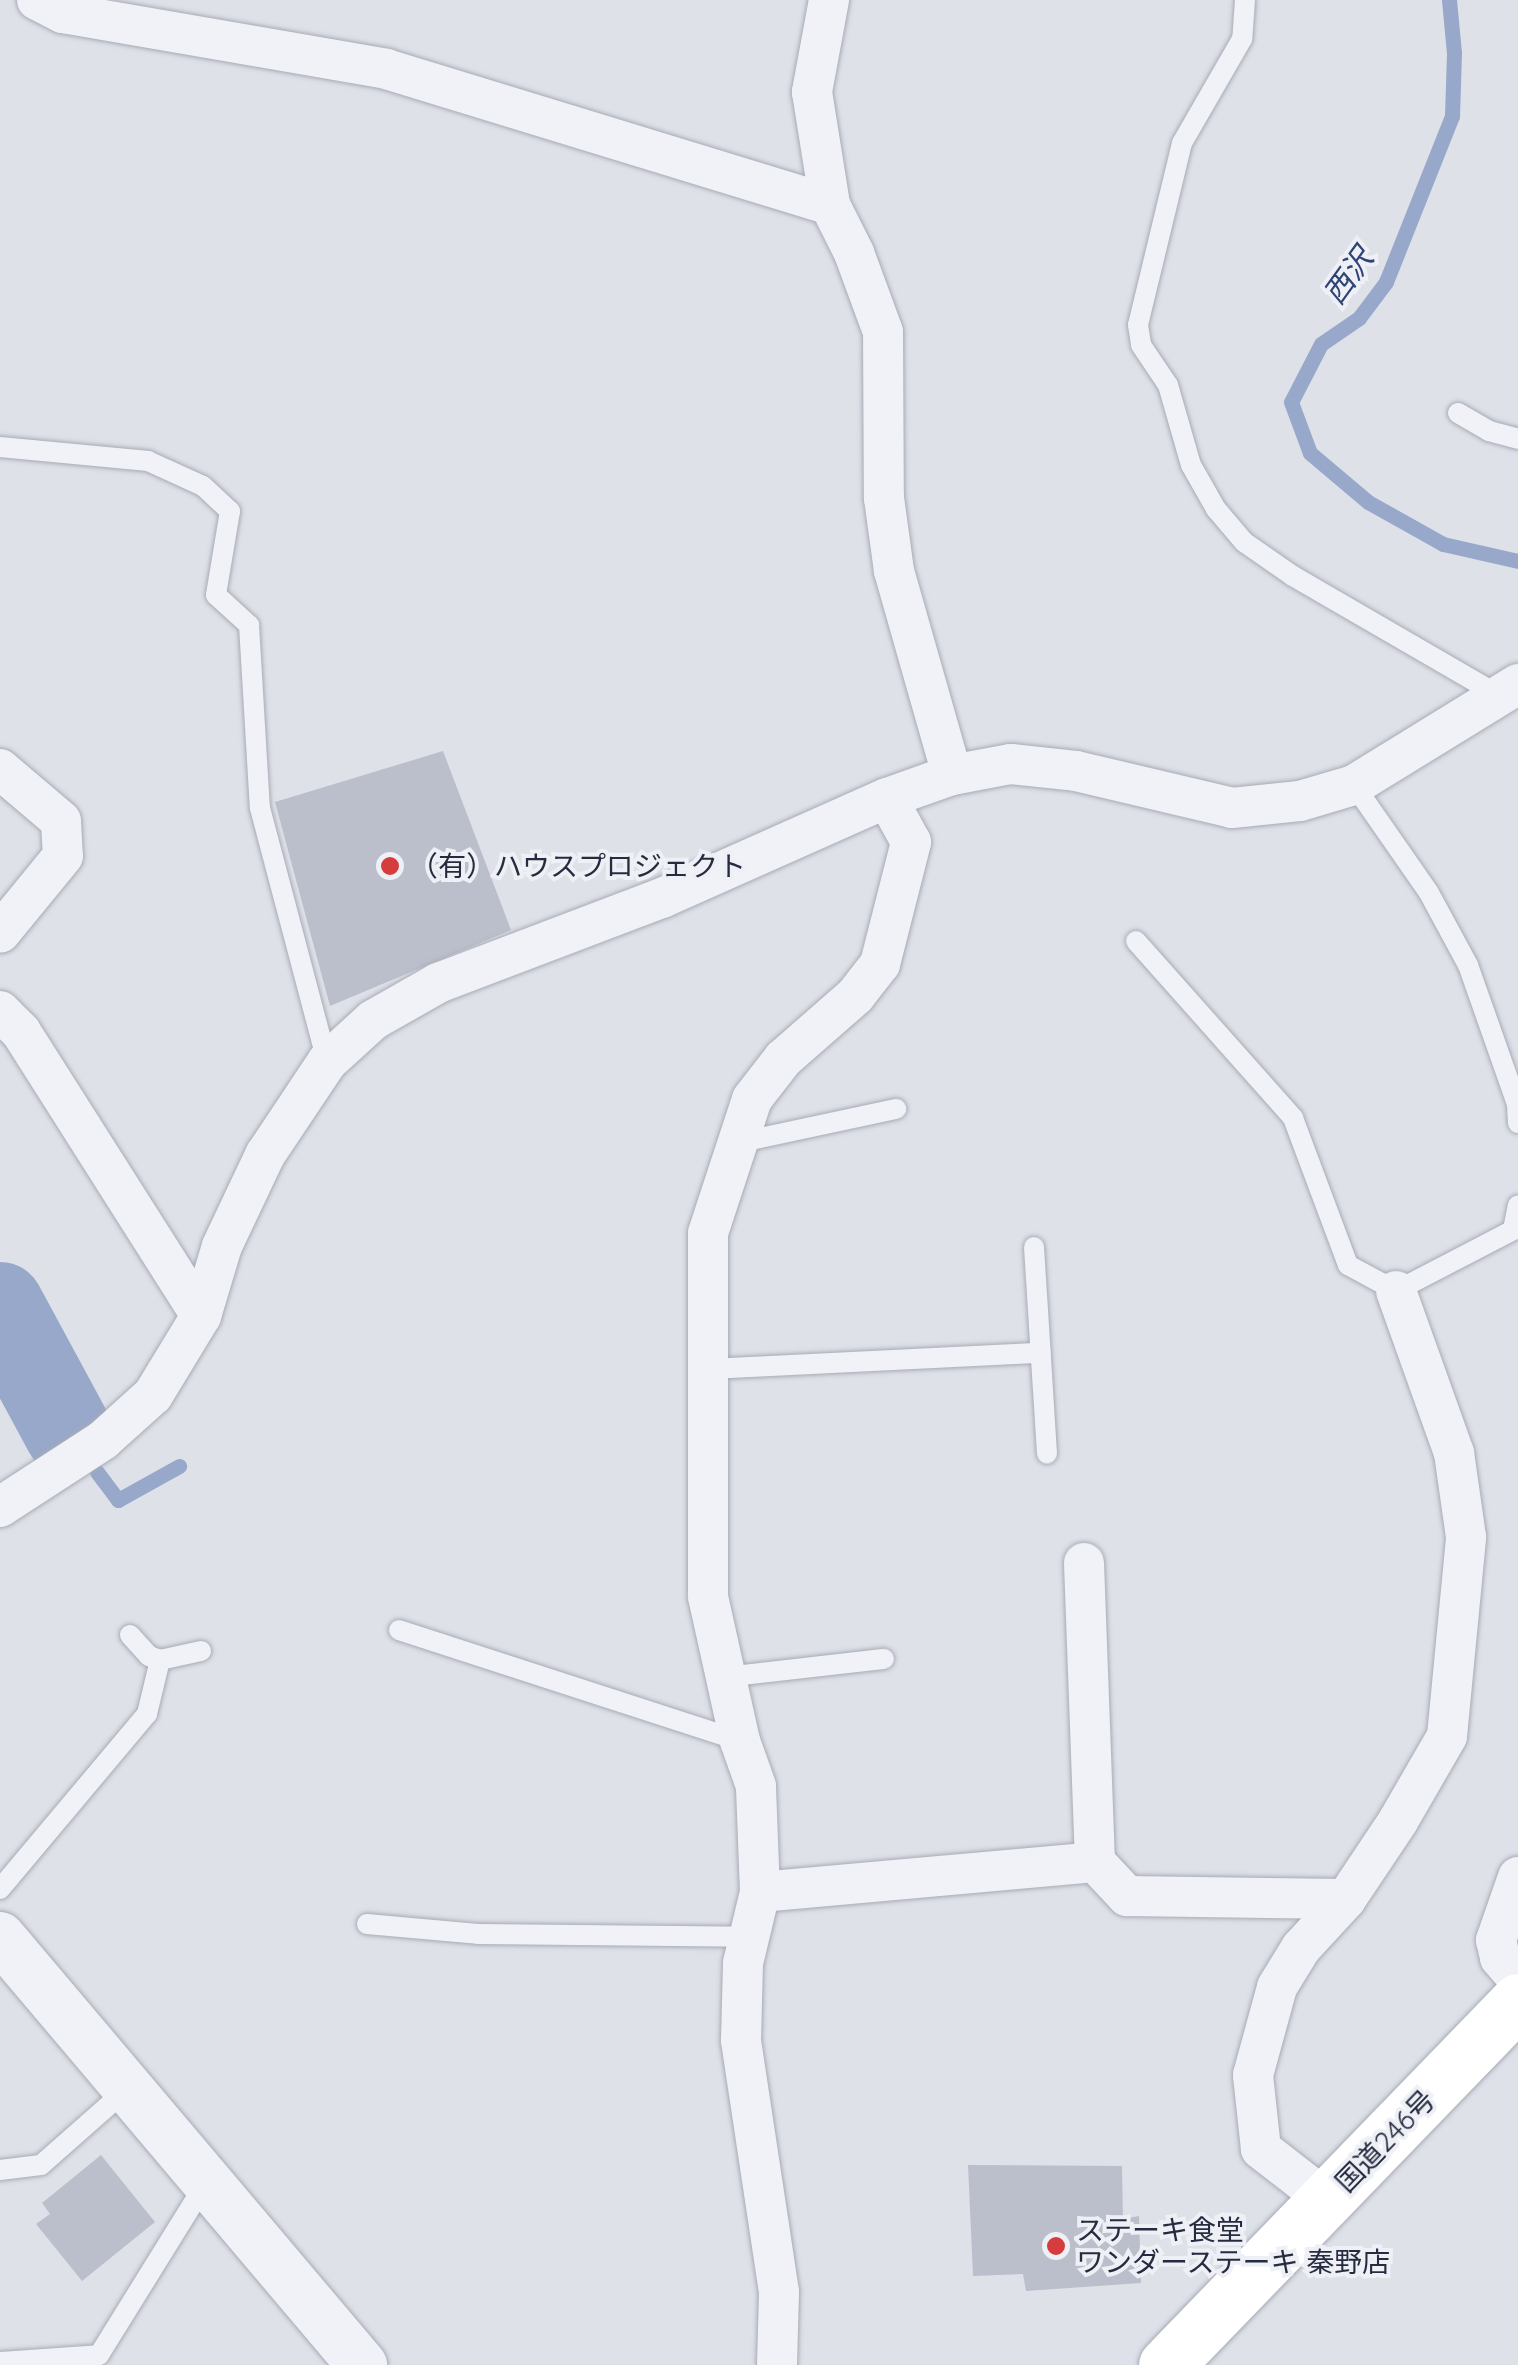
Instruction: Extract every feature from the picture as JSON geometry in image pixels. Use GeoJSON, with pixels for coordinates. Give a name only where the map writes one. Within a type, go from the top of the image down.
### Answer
{"type":"FeatureCollection","features":[{"type":"Feature","properties":{"kind":"highway","name":"国道246号"},"geometry":{"type":"LineString","coordinates":[[1182,2360],[1518,2000]]}},
{"type":"Feature","properties":{"kind":"street"},"geometry":{"type":"LineString","coordinates":[[37,0],[63,13],[386,70],[830,205]]}},
{"type":"Feature","properties":{"kind":"street"},"geometry":{"type":"LineString","coordinates":[[829,0],[812,92],[830,205],[854,253],[883,332],[884,498],[894,571],[952,775]]}},
{"type":"Feature","properties":{"kind":"street"},"geometry":{"type":"LineString","coordinates":[[0,1507],[103,1440],[153,1395],[201,1316],[222,1246],[265,1155],[326,1062],[374,1020],[438,983],[662,898],[887,798],[952,775],[1011,764],[1076,771],[1232,808],[1300,801],[1354,785],[1509,690]]}},
{"type":"Feature","properties":{"kind":"street"},"geometry":{"type":"LineString","coordinates":[[0,769],[61,821],[63,856],[0,933]]}},
{"type":"Feature","properties":{"kind":"street"},"geometry":{"type":"LineString","coordinates":[[777,2365],[779,2292],[741,2040],[743,1963],[760,1892],[756,1786],[740,1741],[708,1598],[708,1233],[752,1099],[783,1058],[855,996],[880,964],[911,842],[887,798]]}},
{"type":"Feature","properties":{"kind":"street"},"geometry":{"type":"LineString","coordinates":[[0,1011],[22,1032],[201,1316]]}},
{"type":"Feature","properties":{"kind":"street"},"geometry":{"type":"LineString","coordinates":[[1328,2201],[1261,2149],[1252,2076],[1278,1987],[1301,1948],[1346,1899],[1398,1821],[1447,1736],[1466,1537],[1454,1453],[1396,1291]]}},
{"type":"Feature","properties":{"kind":"street"},"geometry":{"type":"LineString","coordinates":[[1084,1563],[1095,1862],[1127,1896],[1346,1899]]}},
{"type":"Feature","properties":{"kind":"street"},"geometry":{"type":"LineString","coordinates":[[760,1892],[1095,1862]]}},
{"type":"Feature","properties":{"kind":"street"},"geometry":{"type":"LineString","coordinates":[[1518,1877],[1496,1940],[1500,1958],[1518,1979]]}},
{"type":"Feature","properties":{"kind":"street"},"geometry":{"type":"LineString","coordinates":[[0,1937],[362,2365]]}},
{"type":"Feature","properties":{"kind":"lane"},"geometry":{"type":"LineString","coordinates":[[1245,0],[1242,39],[1182,144],[1138,325],[1140,345],[1168,386],[1190,465],[1216,509],[1244,542],[1293,576],[1509,690]]}},
{"type":"Feature","properties":{"kind":"lane"},"geometry":{"type":"LineString","coordinates":[[1458,413],[1489,431],[1518,439]]}},
{"type":"Feature","properties":{"kind":"lane"},"geometry":{"type":"LineString","coordinates":[[0,447],[148,462],[202,486],[230,510],[216,595],[248,625],[260,808],[326,1062]]}},
{"type":"Feature","properties":{"kind":"lane"},"geometry":{"type":"LineString","coordinates":[[1354,785],[1429,893],[1468,965],[1517,1104],[1518,1123]]}},
{"type":"Feature","properties":{"kind":"lane"},"geometry":{"type":"LineString","coordinates":[[1136,941],[1293,1118],[1348,1265],[1396,1291],[1514,1230],[1518,1205]]}},
{"type":"Feature","properties":{"kind":"lane"},"geometry":{"type":"LineString","coordinates":[[735,1144],[896,1109]]}},
{"type":"Feature","properties":{"kind":"lane"},"geometry":{"type":"LineString","coordinates":[[1034,1248],[1047,1454]]}},
{"type":"Feature","properties":{"kind":"lane"},"geometry":{"type":"LineString","coordinates":[[709,1369],[1041,1352]]}},
{"type":"Feature","properties":{"kind":"lane"},"geometry":{"type":"LineString","coordinates":[[399,1630],[740,1741]]}},
{"type":"Feature","properties":{"kind":"lane"},"geometry":{"type":"LineString","coordinates":[[130,1635],[148,1656],[160,1660],[201,1651]]}},
{"type":"Feature","properties":{"kind":"lane"},"geometry":{"type":"LineString","coordinates":[[725,1677],[884,1659]]}},
{"type":"Feature","properties":{"kind":"lane"},"geometry":{"type":"LineString","coordinates":[[0,1889],[147,1714],[160,1660]]}},
{"type":"Feature","properties":{"kind":"lane"},"geometry":{"type":"LineString","coordinates":[[367,1924],[478,1934],[749,1937]]}},
{"type":"Feature","properties":{"kind":"lane"},"geometry":{"type":"LineString","coordinates":[[0,2170],[41,2166],[126,2090]]}},
{"type":"Feature","properties":{"kind":"lane"},"geometry":{"type":"LineString","coordinates":[[0,2362],[96,2360],[206,2182]]}},
{"type":"Feature","properties":{"kind":"building","name":"（有）ハウスプロジェクト"},"geometry":{"type":"Polygon","coordinates":[[[443,751],[511,930],[330,1006],[275,802],[443,751]]]}},
{"type":"Feature","properties":{"kind":"building"},"geometry":{"type":"Polygon","coordinates":[[[101,2155],[155,2222],[82,2281],[36,2224],[50,2214],[42,2203],[101,2155]]]}},
{"type":"Feature","properties":{"kind":"building","name":"ステーキ食堂 ワンダーステーキ 秦野店"},"geometry":{"type":"Polygon","coordinates":[[[968,2165],[1122,2166],[1123,2219],[1139,2216],[1141,2283],[1026,2291],[1023,2274],[973,2276],[968,2165]]]}},
{"type":"Feature","properties":{"kind":"waterway","name":"西沢"},"geometry":{"type":"LineString","coordinates":[[1449,0],[1454,53],[1452,116],[1386,282],[1359,318],[1321,344],[1291,402],[1310,453],[1368,502],[1443,544],[1518,561]]}},
{"type":"Feature","properties":{"kind":"waterway"},"geometry":{"type":"LineString","coordinates":[[0,1306],[68,1432]]}},
{"type":"Feature","properties":{"kind":"waterway"},"geometry":{"type":"LineString","coordinates":[[97,1472],[118,1500],[179,1466]]}},
{"type":"Feature","properties":{"kind":"place","name":"（有）ハウスプロジェクト"},"geometry":{"type":"Point","coordinates":[390,866]}},
{"type":"Feature","properties":{"kind":"place","name":"ステーキ食堂 ワンダーステーキ 秦野店"},"geometry":{"type":"Point","coordinates":[1056,2246]}}]}
